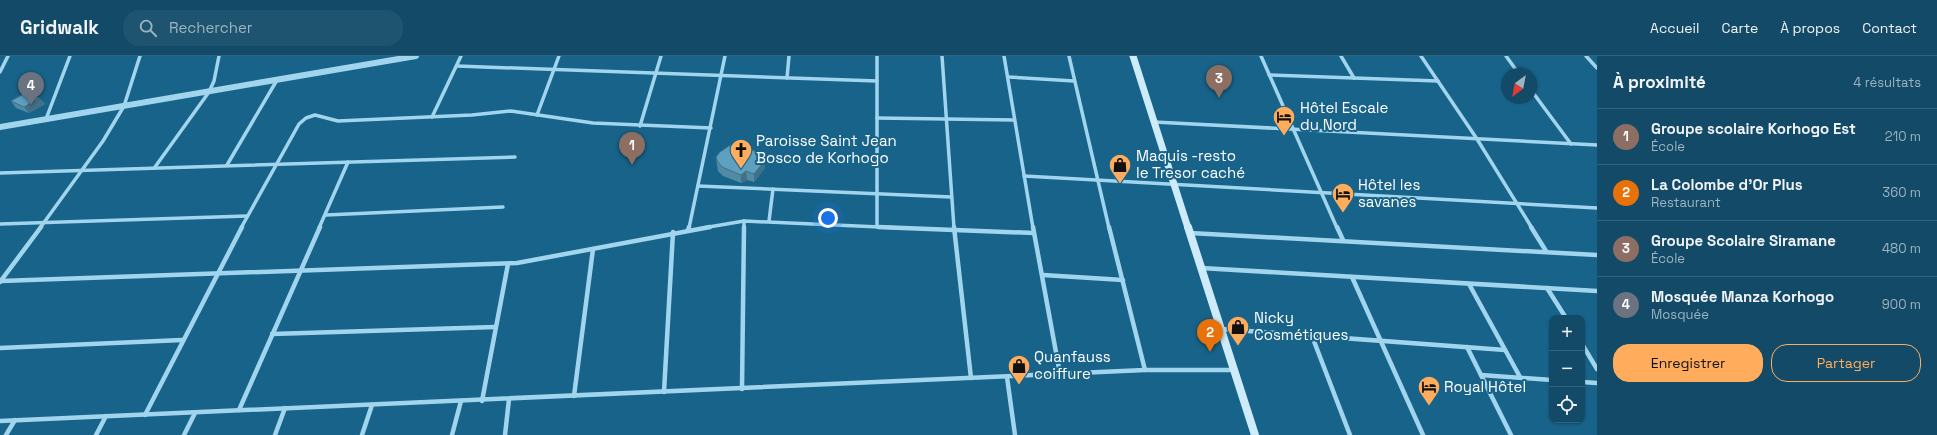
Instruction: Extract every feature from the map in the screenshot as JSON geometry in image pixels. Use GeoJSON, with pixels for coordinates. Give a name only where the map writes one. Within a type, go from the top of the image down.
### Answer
{"type":"FeatureCollection","features":[{"type":"Feature","properties":{"kind":"main road"},"geometry":{"type":"LineString","coordinates":[[1133,56],[1255,435]]}},
{"type":"Feature","properties":{"kind":"street"},"geometry":{"type":"LineString","coordinates":[[0,72],[8,56]]}},
{"type":"Feature","properties":{"kind":"street"},"geometry":{"type":"LineString","coordinates":[[46,119],[70,56]]}},
{"type":"Feature","properties":{"kind":"street"},"geometry":{"type":"LineString","coordinates":[[0,282],[103,141],[124,106],[140,56]]}},
{"type":"Feature","properties":{"kind":"street"},"geometry":{"type":"LineString","coordinates":[[155,167],[209,92],[214,81],[219,56]]}},
{"type":"Feature","properties":{"kind":"street"},"geometry":{"type":"LineString","coordinates":[[0,127],[416,56]]}},
{"type":"Feature","properties":{"kind":"street"},"geometry":{"type":"LineString","coordinates":[[432,116],[461,56]]}},
{"type":"Feature","properties":{"kind":"street"},"geometry":{"type":"LineString","coordinates":[[537,115],[559,56]]}},
{"type":"Feature","properties":{"kind":"street"},"geometry":{"type":"LineString","coordinates":[[640,126],[661,56]]}},
{"type":"Feature","properties":{"kind":"street"},"geometry":{"type":"LineString","coordinates":[[688,230],[711,128],[725,56]]}},
{"type":"Feature","properties":{"kind":"street"},"geometry":{"type":"LineString","coordinates":[[787,78],[789,56]]}},
{"type":"Feature","properties":{"kind":"street"},"geometry":{"type":"LineString","coordinates":[[877,56],[877,226]]}},
{"type":"Feature","properties":{"kind":"street"},"geometry":{"type":"LineString","coordinates":[[942,56],[951,197],[971,378]]}},
{"type":"Feature","properties":{"kind":"street"},"geometry":{"type":"LineString","coordinates":[[1004,56],[1014,120],[1060,374]]}},
{"type":"Feature","properties":{"kind":"street"},"geometry":{"type":"LineString","coordinates":[[1069,56],[1097,179],[1145,370]]}},
{"type":"Feature","properties":{"kind":"street"},"geometry":{"type":"LineString","coordinates":[[1261,56],[1343,240]]}},
{"type":"Feature","properties":{"kind":"street"},"geometry":{"type":"LineString","coordinates":[[1341,56],[1354,78]]}},
{"type":"Feature","properties":{"kind":"street"},"geometry":{"type":"LineString","coordinates":[[1421,56],[1477,139],[1546,251]]}},
{"type":"Feature","properties":{"kind":"street"},"geometry":{"type":"LineString","coordinates":[[1506,56],[1515,68]]}},
{"type":"Feature","properties":{"kind":"street"},"geometry":{"type":"LineString","coordinates":[[1586,56],[1597,68]]}},
{"type":"Feature","properties":{"kind":"street"},"geometry":{"type":"LineString","coordinates":[[457,66],[877,81]]}},
{"type":"Feature","properties":{"kind":"street"},"geometry":{"type":"LineString","coordinates":[[1269,75],[1438,81]]}},
{"type":"Feature","properties":{"kind":"street"},"geometry":{"type":"LineString","coordinates":[[1008,77],[1074,81]]}},
{"type":"Feature","properties":{"kind":"street"},"geometry":{"type":"LineString","coordinates":[[227,165],[277,80]]}},
{"type":"Feature","properties":{"kind":"street"},"geometry":{"type":"LineString","coordinates":[[1537,98],[1571,144]]}},
{"type":"Feature","properties":{"kind":"street"},"geometry":{"type":"LineString","coordinates":[[145,415],[216,274],[275,164],[299,124],[310,116],[320,116],[338,121],[511,111],[593,123],[711,128]]}},
{"type":"Feature","properties":{"kind":"street"},"geometry":{"type":"LineString","coordinates":[[877,118],[1014,120]]}},
{"type":"Feature","properties":{"kind":"street"},"geometry":{"type":"LineString","coordinates":[[1154,122],[1597,145]]}},
{"type":"Feature","properties":{"kind":"street"},"geometry":{"type":"LineString","coordinates":[[0,173],[516,157]]}},
{"type":"Feature","properties":{"kind":"street"},"geometry":{"type":"LineString","coordinates":[[240,410],[348,162]]}},
{"type":"Feature","properties":{"kind":"street"},"geometry":{"type":"LineString","coordinates":[[1024,176],[1173,183],[1597,208]]}},
{"type":"Feature","properties":{"kind":"street"},"geometry":{"type":"LineString","coordinates":[[698,186],[951,197]]}},
{"type":"Feature","properties":{"kind":"street"},"geometry":{"type":"LineString","coordinates":[[769,221],[773,189]]}},
{"type":"Feature","properties":{"kind":"street"},"geometry":{"type":"LineString","coordinates":[[326,215],[503,207]]}},
{"type":"Feature","properties":{"kind":"street"},"geometry":{"type":"LineString","coordinates":[[0,224],[247,216]]}},
{"type":"Feature","properties":{"kind":"street"},"geometry":{"type":"LineString","coordinates":[[0,282],[508,264],[593,249],[673,232],[744,221],[1034,233]]}},
{"type":"Feature","properties":{"kind":"street"},"geometry":{"type":"LineString","coordinates":[[742,389],[744,221]]}},
{"type":"Feature","properties":{"kind":"street"},"geometry":{"type":"LineString","coordinates":[[664,392],[673,232]]}},
{"type":"Feature","properties":{"kind":"street"},"geometry":{"type":"LineString","coordinates":[[1189,233],[1343,240],[1597,255]]}},
{"type":"Feature","properties":{"kind":"street"},"geometry":{"type":"LineString","coordinates":[[574,396],[593,249]]}},
{"type":"Feature","properties":{"kind":"street"},"geometry":{"type":"LineString","coordinates":[[482,400],[508,264]]}},
{"type":"Feature","properties":{"kind":"street"},"geometry":{"type":"LineString","coordinates":[[1201,268],[1597,291]]}},
{"type":"Feature","properties":{"kind":"street"},"geometry":{"type":"LineString","coordinates":[[1043,275],[1123,280]]}},
{"type":"Feature","properties":{"kind":"street"},"geometry":{"type":"LineString","coordinates":[[1352,277],[1422,435]]}},
{"type":"Feature","properties":{"kind":"street"},"geometry":{"type":"LineString","coordinates":[[1469,284],[1520,377]]}},
{"type":"Feature","properties":{"kind":"street"},"geometry":{"type":"LineString","coordinates":[[1547,288],[1564,315]]}},
{"type":"Feature","properties":{"kind":"street"},"geometry":{"type":"LineString","coordinates":[[272,334],[495,327]]}},
{"type":"Feature","properties":{"kind":"street"},"geometry":{"type":"LineString","coordinates":[[1221,329],[1505,350]]}},
{"type":"Feature","properties":{"kind":"street"},"geometry":{"type":"LineString","coordinates":[[1312,336],[1350,435]]}},
{"type":"Feature","properties":{"kind":"street"},"geometry":{"type":"LineString","coordinates":[[0,348],[182,340]]}},
{"type":"Feature","properties":{"kind":"street"},"geometry":{"type":"LineString","coordinates":[[1467,347],[1510,435]]}},
{"type":"Feature","properties":{"kind":"street"},"geometry":{"type":"LineString","coordinates":[[1585,349],[1597,369]]}},
{"type":"Feature","properties":{"kind":"street"},"geometry":{"type":"LineString","coordinates":[[0,421],[1145,370],[1234,370]]}},
{"type":"Feature","properties":{"kind":"street"},"geometry":{"type":"LineString","coordinates":[[1481,375],[1549,380]]}},
{"type":"Feature","properties":{"kind":"street"},"geometry":{"type":"LineString","coordinates":[[1007,377],[1015,435]]}},
{"type":"Feature","properties":{"kind":"street"},"geometry":{"type":"LineString","coordinates":[[1585,382],[1597,383]]}},
{"type":"Feature","properties":{"kind":"street"},"geometry":{"type":"LineString","coordinates":[[505,435],[509,399]]}},
{"type":"Feature","properties":{"kind":"street"},"geometry":{"type":"LineString","coordinates":[[452,435],[461,401]]}},
{"type":"Feature","properties":{"kind":"street"},"geometry":{"type":"LineString","coordinates":[[362,435],[372,405]]}},
{"type":"Feature","properties":{"kind":"street"},"geometry":{"type":"LineString","coordinates":[[275,435],[286,408]]}},
{"type":"Feature","properties":{"kind":"street"},"geometry":{"type":"LineString","coordinates":[[184,435],[195,413]]}},
{"type":"Feature","properties":{"kind":"street"},"geometry":{"type":"LineString","coordinates":[[96,435],[106,416]]}},
{"type":"Feature","properties":{"kind":"street"},"geometry":{"type":"LineString","coordinates":[[6,435],[15,420]]}},
{"type":"Feature","properties":{"kind":"building"},"geometry":{"type":"Polygon","coordinates":[[[27,92],[39,98],[24,107],[11,101],[27,92]]]}},
{"type":"Feature","properties":{"kind":"building","name":"Paroisse Saint Jean Bosco de Korhogo"},"geometry":{"type":"Polygon","coordinates":[[[735,145],[758,152],[758,157],[765,160],[754,174],[746,171],[741,175],[722,167],[718,162],[716,157],[720,152],[729,146],[735,145]]]}},
{"type":"Feature","properties":{"kind":"place","name":"Groupe Scolaire Siramane"},"geometry":{"type":"Point","coordinates":[1219,98]}},
{"type":"Feature","properties":{"kind":"place","name":"Mosquée Manza Korhogo"},"geometry":{"type":"Point","coordinates":[31,105]}},
{"type":"Feature","properties":{"kind":"place","name":"Hôtel Escale du Nord"},"geometry":{"type":"Point","coordinates":[1284,136]}},
{"type":"Feature","properties":{"kind":"place","name":"Groupe scolaire Korhogo Est"},"geometry":{"type":"Point","coordinates":[632,165]}},
{"type":"Feature","properties":{"kind":"place","name":"Paroisse Saint Jean Bosco de Korhogo"},"geometry":{"type":"Point","coordinates":[741,170]}},
{"type":"Feature","properties":{"kind":"place","name":"Maquis -resto le Tresor caché"},"geometry":{"type":"Point","coordinates":[1120,184]}},
{"type":"Feature","properties":{"kind":"place","name":"Hôtel les savanes"},"geometry":{"type":"Point","coordinates":[1343,214]}},
{"type":"Feature","properties":{"kind":"place","name":"Nicky Cosmétiques"},"geometry":{"type":"Point","coordinates":[1238,346]}},
{"type":"Feature","properties":{"kind":"place","name":"La Colombe d'Or Plus"},"geometry":{"type":"Point","coordinates":[1210,352]}},
{"type":"Feature","properties":{"kind":"place","name":"Quanfauss coiffure"},"geometry":{"type":"Point","coordinates":[1019,386]}},
{"type":"Feature","properties":{"kind":"place","name":"Royal Hôtel"},"geometry":{"type":"Point","coordinates":[1429,406]}}]}
